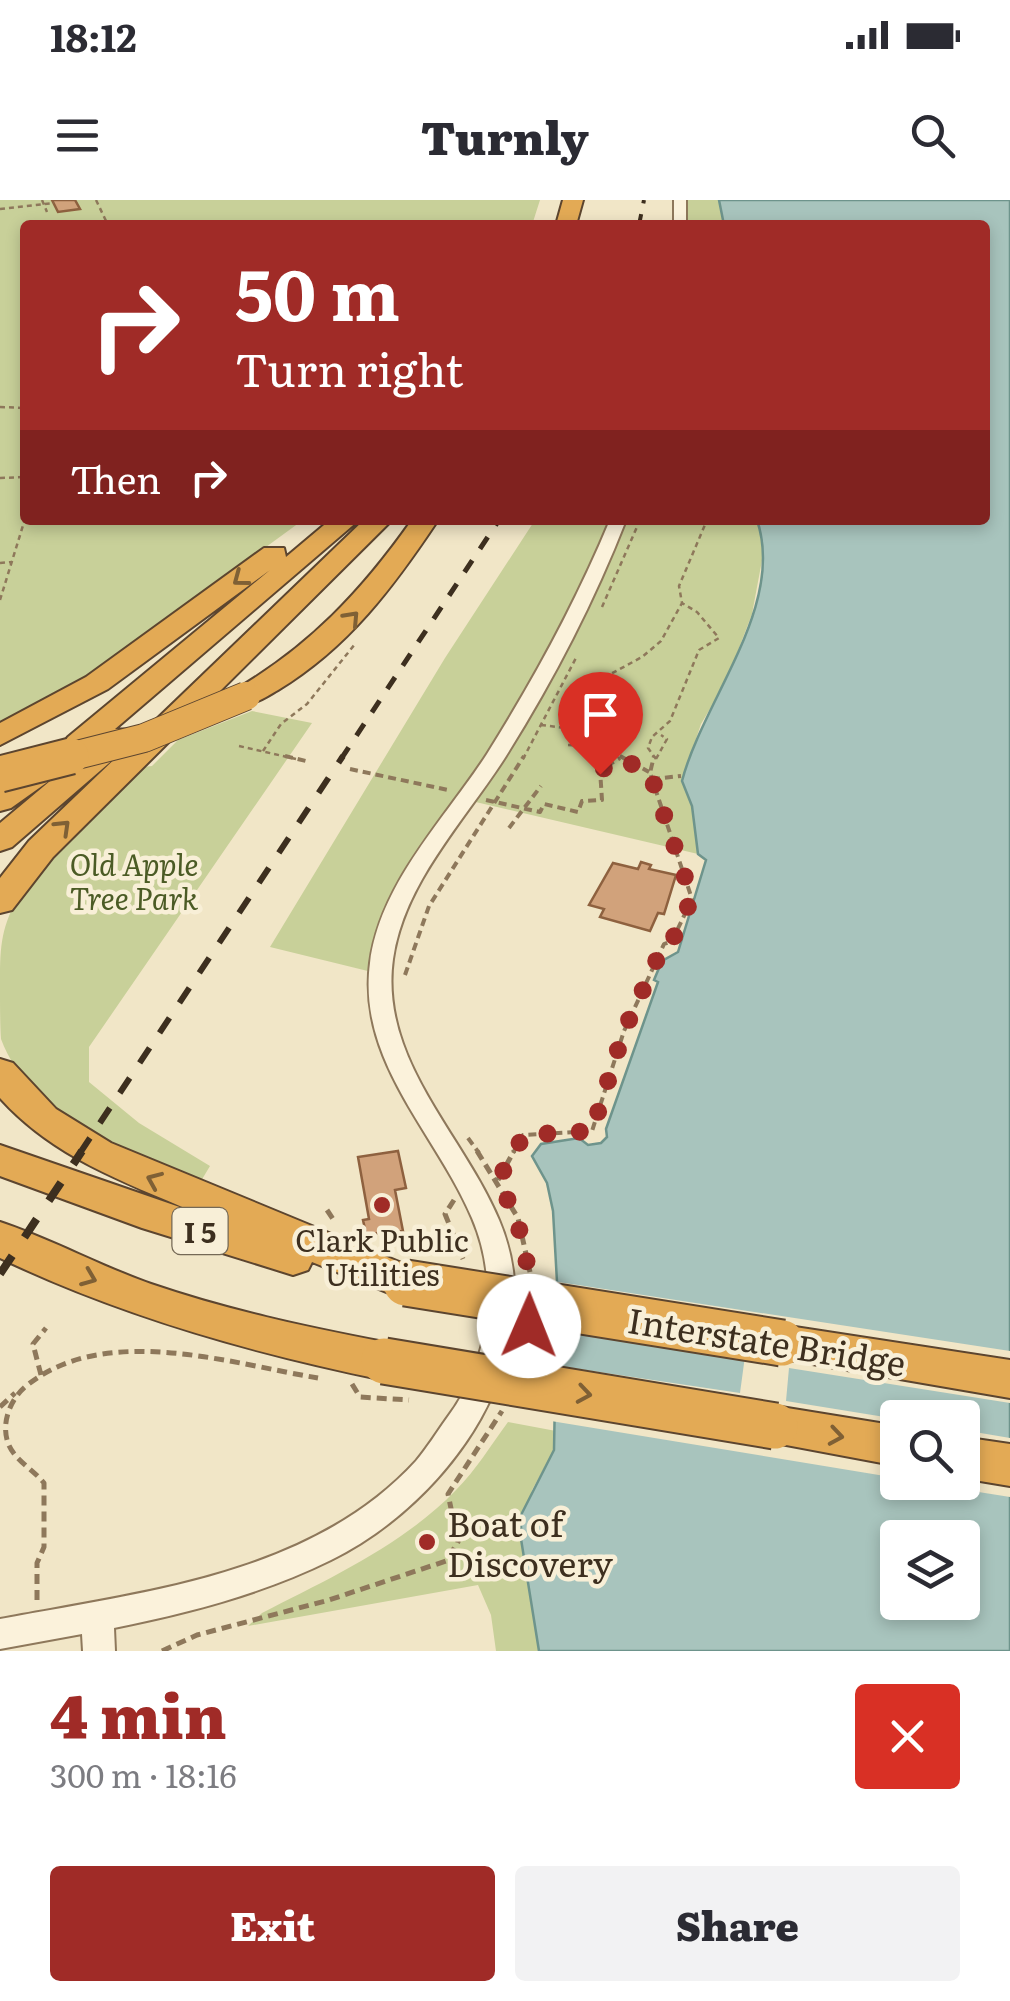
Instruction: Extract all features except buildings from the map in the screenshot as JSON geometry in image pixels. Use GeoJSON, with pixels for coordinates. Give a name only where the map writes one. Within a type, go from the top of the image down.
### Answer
{"type":"FeatureCollection","features":[{"type":"Feature","properties":{"kind":"highway"},"geometry":{"type":"LineString","coordinates":[[0,736],[97,683],[311,525]]}},
{"type":"Feature","properties":{"kind":"highway"},"geometry":{"type":"LineString","coordinates":[[0,815],[340,525]]}},
{"type":"Feature","properties":{"kind":"highway"},"geometry":{"type":"LineString","coordinates":[[0,840],[372,525]]}},
{"type":"Feature","properties":{"kind":"highway"},"geometry":{"type":"LineString","coordinates":[[0,902],[42,848],[373,525]]}},
{"type":"Feature","properties":{"kind":"highway"},"geometry":{"type":"LineString","coordinates":[[0,774],[144,738],[246,696],[336,636],[370,598],[421,525]]}},
{"type":"Feature","properties":{"kind":"highway"},"geometry":{"type":"LineString","coordinates":[[0,801],[73,749]]}},
{"type":"Feature","properties":{"kind":"highway"},"geometry":{"type":"LineString","coordinates":[[0,1073],[42,1119],[97,1154],[406,1283]]}},
{"type":"Feature","properties":{"kind":"highway","name":"I 5"},"geometry":{"type":"LineString","coordinates":[[0,1160],[100,1198],[264,1250],[406,1283]]}},
{"type":"Feature","properties":{"kind":"highway"},"geometry":{"type":"LineString","coordinates":[[0,1238],[86,1278],[208,1321],[295,1344],[368,1372],[880,1443]]}},
{"type":"Feature","properties":{"kind":"highway","name":"Interstate Bridge"},"geometry":{"type":"LineString","coordinates":[[406,1283],[1010,1379]]}},
{"type":"Feature","properties":{"kind":"highway"},"geometry":{"type":"LineString","coordinates":[[980,1460],[1010,1464]]}},
{"type":"Feature","properties":{"kind":"street"},"geometry":{"type":"LineString","coordinates":[[0,1634],[227,1587],[295,1563],[330,1546],[402,1498],[430,1469],[472,1408],[486,1380],[500,1335],[504,1300],[494,1242],[466,1184],[395,1060],[385,1031],[378,988],[386,940],[400,904],[482,798],[616,525]]}},
{"type":"Feature","properties":{"kind":"street"},"geometry":{"type":"LineString","coordinates":[[98,1614],[100,1651]]}},
{"type":"Feature","properties":{"kind":"path"},"geometry":{"type":"LineString","coordinates":[[43,202],[47,212]]}},
{"type":"Feature","properties":{"kind":"path"},"geometry":{"type":"LineString","coordinates":[[0,209],[54,202]]}},
{"type":"Feature","properties":{"kind":"path"},"geometry":{"type":"LineString","coordinates":[[0,599],[23,525]]}},
{"type":"Feature","properties":{"kind":"path"},"geometry":{"type":"LineString","coordinates":[[599,611],[638,525]]}},
{"type":"Feature","properties":{"kind":"path"},"geometry":{"type":"LineString","coordinates":[[682,603],[680,586],[705,525]]}},
{"type":"Feature","properties":{"kind":"path"},"geometry":{"type":"LineString","coordinates":[[0,563],[11,562]]}},
{"type":"Feature","properties":{"kind":"path"},"geometry":{"type":"LineString","coordinates":[[682,603],[674,610],[651,652],[600,676],[584,694],[582,713],[591,731],[620,758],[652,776],[682,776]]}},
{"type":"Feature","properties":{"kind":"path"},"geometry":{"type":"LineString","coordinates":[[656,759],[648,748],[652,738],[660,734],[683,694],[699,650],[719,638],[697,612],[682,603]]}},
{"type":"Feature","properties":{"kind":"path"},"geometry":{"type":"LineString","coordinates":[[263,751],[281,724],[307,704],[354,646]]}},
{"type":"Feature","properties":{"kind":"path"},"geometry":{"type":"LineString","coordinates":[[403,985],[409,953],[423,916],[482,798],[542,724],[582,646]]}},
{"type":"Feature","properties":{"kind":"path"},"geometry":{"type":"LineString","coordinates":[[542,724],[591,731]]}},
{"type":"Feature","properties":{"kind":"path"},"geometry":{"type":"LineString","coordinates":[[498,1180],[524,1135],[592,1131],[624,1031],[664,944],[672,941],[692,898],[652,776],[667,739],[660,734]]}},
{"type":"Feature","properties":{"kind":"path"},"geometry":{"type":"LineString","coordinates":[[568,745],[605,746]]}},
{"type":"Feature","properties":{"kind":"path"},"geometry":{"type":"LineString","coordinates":[[239,746],[306,760]]}},
{"type":"Feature","properties":{"kind":"path"},"geometry":{"type":"LineString","coordinates":[[350,769],[524,809],[540,812],[544,804],[578,812],[582,801],[602,800],[600,770],[620,758]]}},
{"type":"Feature","properties":{"kind":"path"},"geometry":{"type":"LineString","coordinates":[[509,828],[541,786]]}},
{"type":"Feature","properties":{"kind":"path"},"geometry":{"type":"LineString","coordinates":[[460,1128],[498,1180],[519,1222],[530,1278]]}},
{"type":"Feature","properties":{"kind":"path"},"geometry":{"type":"LineString","coordinates":[[465,1266],[445,1214],[466,1184]]}},
{"type":"Feature","properties":{"kind":"path"},"geometry":{"type":"LineString","coordinates":[[41,1375],[32,1344],[46,1328]]}},
{"type":"Feature","properties":{"kind":"path"},"geometry":{"type":"LineString","coordinates":[[0,1407],[41,1375],[78,1359],[152,1352],[320,1378]]}},
{"type":"Feature","properties":{"kind":"path"},"geometry":{"type":"LineString","coordinates":[[336,1381],[368,1372]]}},
{"type":"Feature","properties":{"kind":"path"},"geometry":{"type":"LineString","coordinates":[[24,1386],[14,1399],[6,1431],[16,1456],[44,1483],[44,1547],[36,1564],[38,1600]]}},
{"type":"Feature","properties":{"kind":"path"},"geometry":{"type":"LineString","coordinates":[[162,1651],[200,1634],[329,1600],[446,1560],[458,1542],[448,1494],[505,1407]]}},
{"type":"Feature","properties":{"kind":"green space"},"geometry":{"type":"Polygon","coordinates":[[[0,200],[540,200],[534,220],[20,220],[20,525],[296,525],[84,680],[0,722],[0,200]]]}},
{"type":"Feature","properties":{"kind":"green space"},"geometry":{"type":"Polygon","coordinates":[[[676,200],[719,200],[723,220],[674,220],[676,200]]]}},
{"type":"Feature","properties":{"kind":"green space"},"geometry":{"type":"Polygon","coordinates":[[[532,525],[759,525],[765,544],[752,614],[726,682],[701,724],[682,781],[692,806],[698,854],[467,800],[415,878],[380,974],[270,947],[445,658],[532,525]]]}},
{"type":"Feature","properties":{"kind":"green space","name":"Old Apple Tree Park"},"geometry":{"type":"Polygon","coordinates":[[[252,711],[312,723],[89,1047],[89,1082],[139,1123],[210,1166],[201,1181],[86,1130],[35,1091],[15,1067],[1,1039],[1,951],[7,921],[17,899],[76,830],[178,740],[252,711]]]}},
{"type":"Feature","properties":{"kind":"green space"},"geometry":{"type":"Polygon","coordinates":[[[508,1422],[556,1431],[554,1450],[532,1490],[521,1539],[539,1651],[496,1651],[491,1615],[478,1585],[248,1626],[262,1613],[365,1559],[413,1528],[463,1482],[508,1422]]]}},
{"type":"Feature","properties":{"kind":"water"},"geometry":{"type":"Polygon","coordinates":[[[719,200],[1010,200],[1010,1651],[539,1651],[521,1539],[521,1515],[554,1450],[557,1282],[553,1211],[547,1183],[532,1156],[541,1144],[579,1138],[588,1145],[601,1143],[607,1137],[606,1129],[658,982],[654,980],[662,961],[678,952],[706,860],[698,854],[692,806],[682,781],[692,750],[752,619],[763,553],[758,525],[990,525],[990,220],[723,220],[719,200]]]}},
{"type":"Feature","properties":{"kind":"pier"},"geometry":{"type":"Polygon","coordinates":[[[552,1281],[1010,1351],[1010,1403],[789,1368],[786,1401],[880,1416],[880,1475],[551,1421],[552,1365],[740,1393],[745,1356],[552,1327],[552,1281]]]}},
{"type":"Feature","properties":{"kind":"pier"},"geometry":{"type":"Polygon","coordinates":[[[980,1433],[1010,1438],[1010,1497],[980,1492],[980,1433]]]}},
{"type":"Feature","properties":{"kind":"railway"},"geometry":{"type":"LineString","coordinates":[[640,220],[644,200]]}},
{"type":"Feature","properties":{"kind":"railway"},"geometry":{"type":"LineString","coordinates":[[341,759],[496,525]]}},
{"type":"Feature","properties":{"kind":"railway"},"geometry":{"type":"LineString","coordinates":[[80,1153],[343,756]]}},
{"type":"Feature","properties":{"kind":"railway"},"geometry":{"type":"LineString","coordinates":[[0,1274],[82,1151]]}},
{"type":"Feature","properties":{"kind":"place","name":"Clark Public Utilities"},"geometry":{"type":"Point","coordinates":[382,1205]}},
{"type":"Feature","properties":{"kind":"place","name":"Boat of Discovery"},"geometry":{"type":"Point","coordinates":[427,1542]}},
{"type":"Feature","properties":{"kind":"route"},"geometry":{"type":"LineString","coordinates":[[529,1326],[530,1263],[519,1222],[498,1180],[524,1135],[592,1131],[624,1031],[664,944],[672,941],[692,898],[650,773],[620,758],[600,770],[600,774]]}}]}
